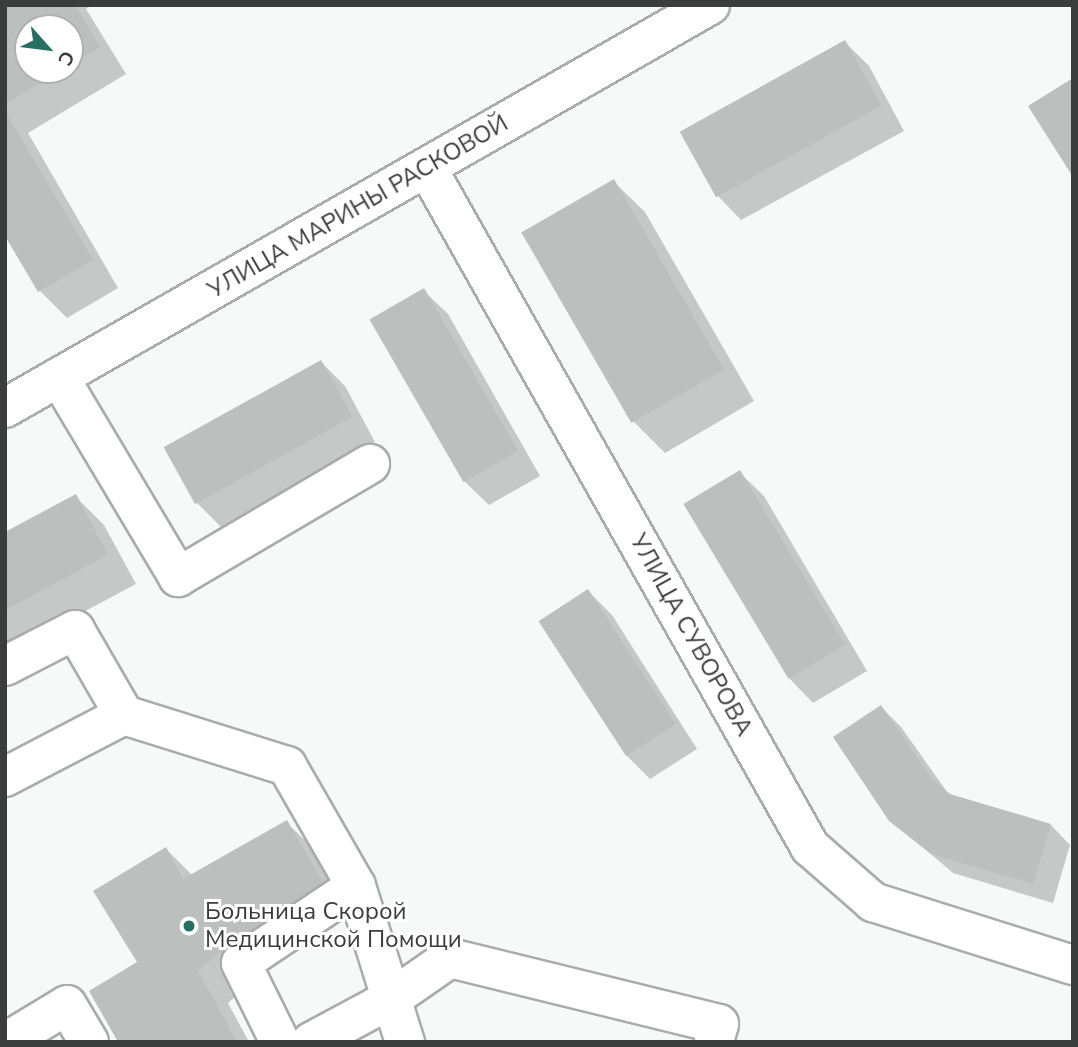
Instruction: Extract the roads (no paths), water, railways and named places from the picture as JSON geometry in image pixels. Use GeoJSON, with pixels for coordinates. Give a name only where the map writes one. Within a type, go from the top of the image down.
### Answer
{"type":"FeatureCollection","features":[{"type":"Feature","properties":{"kind":"street","name":"УЛИЦА МАРИНЫ РАСКОВОЙ"},"geometry":{"type":"LineString","coordinates":[[5,408],[710,5]]}},
{"type":"Feature","properties":{"kind":"street","name":"УЛИЦА СУВОРОВА"},"geometry":{"type":"LineString","coordinates":[[427,168],[810,847],[873,902],[1073,965]]}},
{"type":"Feature","properties":{"kind":"street"},"geometry":{"type":"LineString","coordinates":[[60,377],[178,577],[370,464]]}},
{"type":"Feature","properties":{"kind":"street"},"geometry":{"type":"LineString","coordinates":[[5,666],[75,630],[124,715],[287,766],[356,887],[405,1042]]}},
{"type":"Feature","properties":{"kind":"street"},"geometry":{"type":"LineString","coordinates":[[5,777],[124,715]]}},
{"type":"Feature","properties":{"kind":"street"},"geometry":{"type":"LineString","coordinates":[[280,1042],[241,963],[356,887]]}},
{"type":"Feature","properties":{"kind":"street"},"geometry":{"type":"LineString","coordinates":[[312,1042],[391,999],[450,958],[719,1024],[714,1042]]}},
{"type":"Feature","properties":{"kind":"street"},"geometry":{"type":"LineString","coordinates":[[6,1042],[68,1005],[89,1042]]}},
{"type":"Feature","properties":{"kind":"place","name":"Больница Скорой Медицинской Помощи"},"geometry":{"type":"Point","coordinates":[189,926]}}]}
